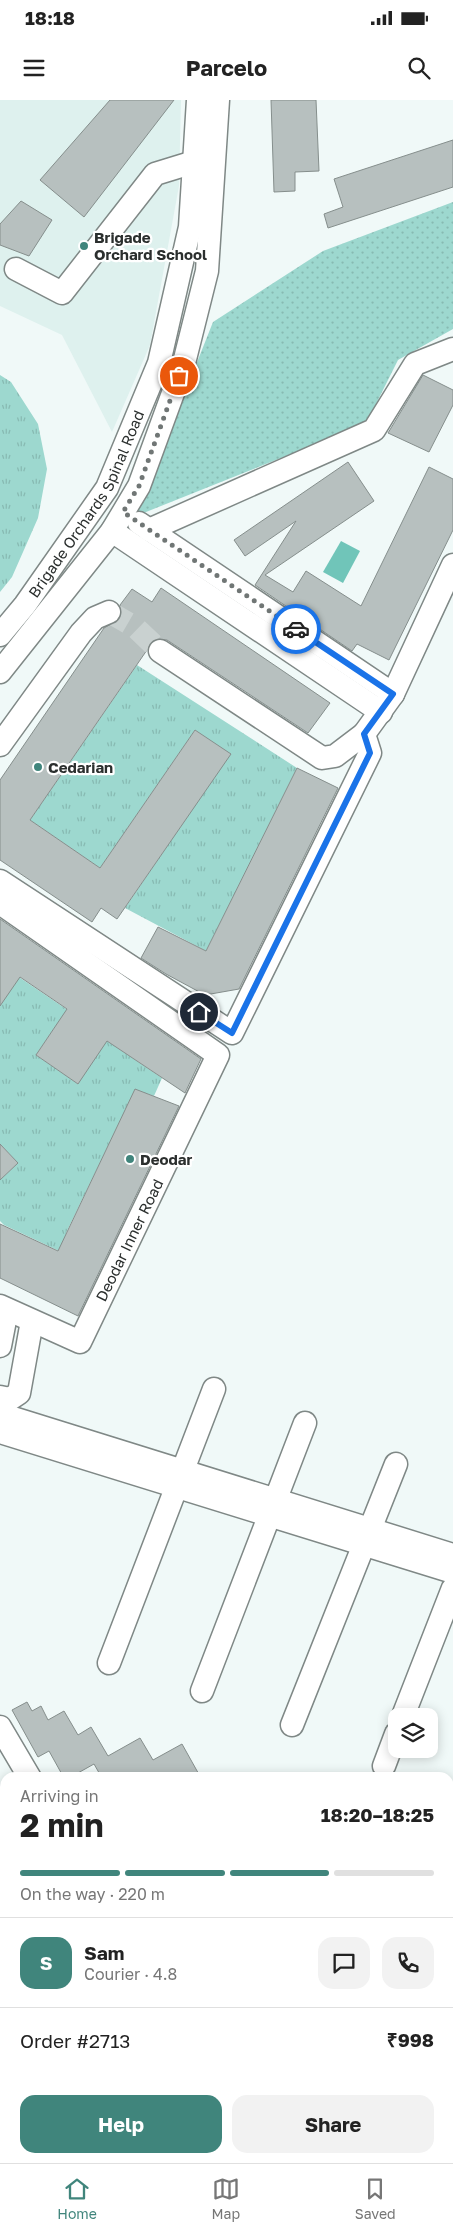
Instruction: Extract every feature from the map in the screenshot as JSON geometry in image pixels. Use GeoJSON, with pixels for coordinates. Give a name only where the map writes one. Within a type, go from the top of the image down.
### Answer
{"type":"FeatureCollection","features":[{"type":"Feature","properties":{"kind":"street","name":"Brigade Orchards Spinal Road"},"geometry":{"type":"LineString","coordinates":[[0,635],[25,605],[107,488],[159,363],[190,227],[198,100]]}},
{"type":"Feature","properties":{"kind":"street","name":"Brigade Orchards Spinal Road"},"geometry":{"type":"LineString","coordinates":[[0,672],[118,521],[139,486],[184,363],[207,271],[218,100]]}},
{"type":"Feature","properties":{"kind":"street"},"geometry":{"type":"LineString","coordinates":[[16,268],[62,293],[155,174],[194,162]]}},
{"type":"Feature","properties":{"kind":"street"},"geometry":{"type":"LineString","coordinates":[[149,530],[374,430],[415,364],[453,349]]}},
{"type":"Feature","properties":{"kind":"street"},"geometry":{"type":"LineString","coordinates":[[146,394],[170,402]]}},
{"type":"Feature","properties":{"kind":"street"},"geometry":{"type":"LineString","coordinates":[[118,521],[149,530],[387,703]]}},
{"type":"Feature","properties":{"kind":"street"},"geometry":{"type":"LineString","coordinates":[[118,521],[387,703]]}},
{"type":"Feature","properties":{"kind":"street"},"geometry":{"type":"LineString","coordinates":[[160,651],[322,758],[335,756],[364,734],[387,703],[453,565]]}},
{"type":"Feature","properties":{"kind":"street"},"geometry":{"type":"LineString","coordinates":[[0,745],[81,633],[95,618],[109,612]]}},
{"type":"Feature","properties":{"kind":"street"},"geometry":{"type":"LineString","coordinates":[[0,881],[232,1033],[370,753],[364,734]]}},
{"type":"Feature","properties":{"kind":"street","name":"Deodar Inner Road"},"geometry":{"type":"LineString","coordinates":[[0,903],[218,1055],[80,1342],[4,1308]]}},
{"type":"Feature","properties":{"kind":"street"},"geometry":{"type":"LineString","coordinates":[[0,1346],[4,1308]]}},
{"type":"Feature","properties":{"kind":"street"},"geometry":{"type":"LineString","coordinates":[[0,1397],[10,1399],[19,1393],[32,1321]]}},
{"type":"Feature","properties":{"kind":"street"},"geometry":{"type":"LineString","coordinates":[[109,1663],[214,1389]]}},
{"type":"Feature","properties":{"kind":"street"},"geometry":{"type":"LineString","coordinates":[[0,1414],[180,1479],[367,1537],[453,1572]]}},
{"type":"Feature","properties":{"kind":"street"},"geometry":{"type":"LineString","coordinates":[[202,1691],[305,1423]]}},
{"type":"Feature","properties":{"kind":"street"},"geometry":{"type":"LineString","coordinates":[[0,1432],[180,1479]]}},
{"type":"Feature","properties":{"kind":"street"},"geometry":{"type":"LineString","coordinates":[[292,1725],[396,1464]]}},
{"type":"Feature","properties":{"kind":"street"},"geometry":{"type":"LineString","coordinates":[[367,1537],[453,1555]]}},
{"type":"Feature","properties":{"kind":"street"},"geometry":{"type":"LineString","coordinates":[[406,1708],[453,1588]]}},
{"type":"Feature","properties":{"kind":"street"},"geometry":{"type":"LineString","coordinates":[[0,1727],[26,1772]]}},
{"type":"Feature","properties":{"kind":"street"},"geometry":{"type":"LineString","coordinates":[[384,1766],[388,1755]]}},
{"type":"Feature","properties":{"kind":"shaded area","name":"Brigade Orchard School"},"geometry":{"type":"Polygon","coordinates":[[[0,100],[181,100],[179,186],[150,345],[112,432],[62,335],[0,306],[0,100]]]}},
{"type":"Feature","properties":{"kind":"shaded area"},"geometry":{"type":"Polygon","coordinates":[[[341,541],[360,551],[343,583],[323,572],[341,541]]]}},
{"type":"Feature","properties":{"kind":"green space"},"geometry":{"type":"Polygon","coordinates":[[[453,202],[453,329],[398,360],[366,424],[136,516],[213,322],[323,251],[453,202]]]}},
{"type":"Feature","properties":{"kind":"green space"},"geometry":{"type":"Polygon","coordinates":[[[0,375],[11,382],[38,424],[47,469],[38,518],[12,577],[0,592],[0,375]]]}},
{"type":"Feature","properties":{"kind":"green space"},"geometry":{"type":"Polygon","coordinates":[[[137,665],[297,768],[206,951],[125,908],[230,754],[195,730],[100,868],[30,820],[137,665]]]}},
{"type":"Feature","properties":{"kind":"green space"},"geometry":{"type":"Polygon","coordinates":[[[13,973],[78,1017],[55,1027],[36,1055],[78,1084],[91,1030],[162,1078],[154,1096],[135,1090],[66,1233],[74,1258],[4,1225],[0,1221],[0,1180],[18,1163],[0,1144],[0,1006],[13,973]]]}},
{"type":"Feature","properties":{"kind":"building"},"geometry":{"type":"Polygon","coordinates":[[[110,100],[174,100],[84,217],[40,180],[110,100]]]}},
{"type":"Feature","properties":{"kind":"building"},"geometry":{"type":"Polygon","coordinates":[[[271,100],[316,100],[319,171],[295,172],[295,191],[274,192],[271,100]]]}},
{"type":"Feature","properties":{"kind":"building"},"geometry":{"type":"Polygon","coordinates":[[[453,140],[453,187],[328,228],[324,214],[343,207],[334,179],[453,140]]]}},
{"type":"Feature","properties":{"kind":"building"},"geometry":{"type":"Polygon","coordinates":[[[21,201],[52,220],[29,256],[0,245],[0,224],[21,201]]]}},
{"type":"Feature","properties":{"kind":"building"},"geometry":{"type":"Polygon","coordinates":[[[423,375],[453,390],[453,405],[429,452],[388,433],[423,375]]]}},
{"type":"Feature","properties":{"kind":"building"},"geometry":{"type":"Polygon","coordinates":[[[348,462],[374,501],[265,575],[293,592],[306,571],[361,606],[429,467],[453,479],[453,530],[389,660],[357,644],[352,651],[255,585],[296,521],[245,556],[234,540],[348,462]]]}},
{"type":"Feature","properties":{"kind":"building","name":"Cedarian"},"geometry":{"type":"Polygon","coordinates":[[[161,588],[330,703],[308,733],[167,640],[155,639],[149,643],[147,650],[30,820],[100,868],[195,730],[231,754],[117,919],[101,908],[92,922],[0,860],[0,780],[104,628],[120,619],[122,613],[120,605],[132,589],[152,602],[161,588]]]}},
{"type":"Feature","properties":{"kind":"building"},"geometry":{"type":"Polygon","coordinates":[[[297,768],[338,788],[239,989],[205,995],[141,958],[158,927],[206,951],[297,768]]]}},
{"type":"Feature","properties":{"kind":"building"},"geometry":{"type":"Polygon","coordinates":[[[0,919],[201,1059],[185,1093],[107,1041],[78,1084],[36,1055],[67,1009],[20,977],[0,1006],[0,919]]]}},
{"type":"Feature","properties":{"kind":"building"},"geometry":{"type":"Polygon","coordinates":[[[135,1089],[179,1106],[78,1316],[0,1278],[0,1224],[58,1251],[135,1089]]]}},
{"type":"Feature","properties":{"kind":"building"},"geometry":{"type":"Polygon","coordinates":[[[0,1144],[18,1163],[0,1180],[0,1144]]]}},
{"type":"Feature","properties":{"kind":"building"},"geometry":{"type":"Polygon","coordinates":[[[27,1702],[32,1711],[41,1706],[48,1720],[64,1711],[78,1735],[91,1727],[108,1756],[140,1738],[153,1760],[182,1744],[198,1772],[99,1772],[94,1764],[80,1772],[61,1772],[49,1751],[38,1757],[12,1710],[27,1702]]]}},
{"type":"Feature","properties":{"kind":"tunnel"},"geometry":{"type":"LineString","coordinates":[[109,612],[135,627],[160,651]]}},
{"type":"Feature","properties":{"kind":"way so far"},"geometry":{"type":"LineString","coordinates":[[179,376],[139,486],[123,512],[296,629]]}},
{"type":"Feature","properties":{"kind":"place","name":"Brigade Orchard School"},"geometry":{"type":"Point","coordinates":[84,246]}},
{"type":"Feature","properties":{"kind":"place","name":"Cedarian"},"geometry":{"type":"Point","coordinates":[38,767]}},
{"type":"Feature","properties":{"kind":"place","name":"Deodar"},"geometry":{"type":"Point","coordinates":[130,1159]}},
{"type":"Feature","properties":{"kind":"route"},"geometry":{"type":"LineString","coordinates":[[199,1012],[232,1033],[370,753],[364,734],[393,694],[296,629]]}}]}
